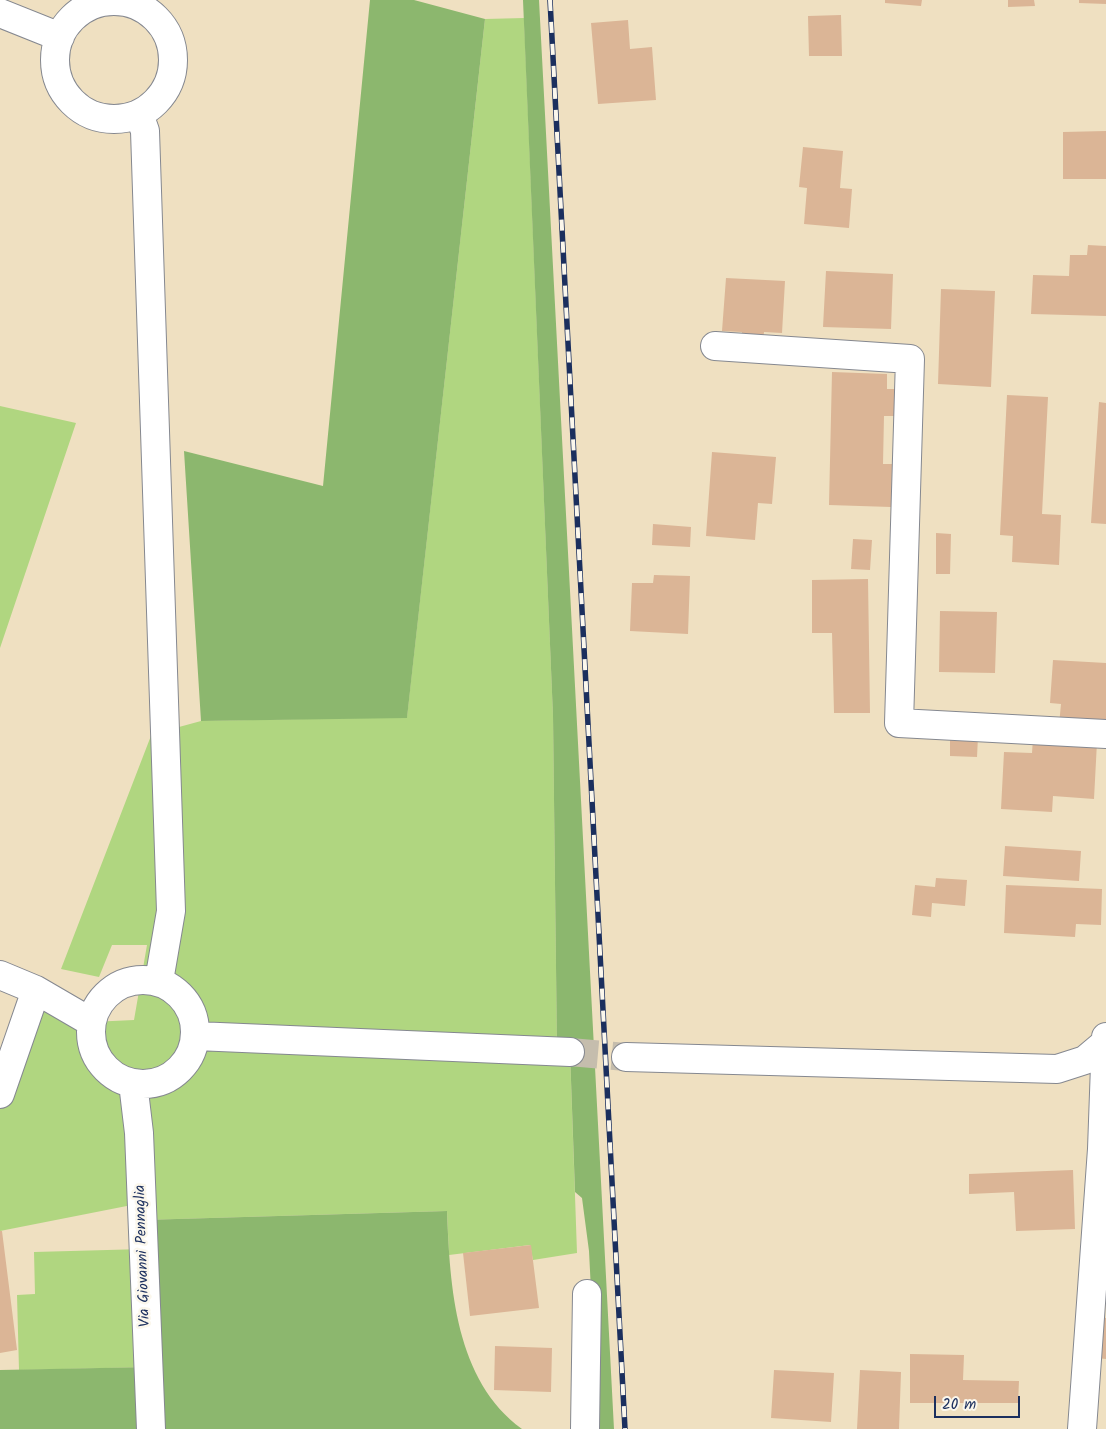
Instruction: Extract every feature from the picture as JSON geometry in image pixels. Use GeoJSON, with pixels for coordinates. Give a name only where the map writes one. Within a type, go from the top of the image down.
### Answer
{"type":"FeatureCollection","features":[{"type":"Feature","properties":{"kind":"street"},"geometry":{"type":"LineString","coordinates":[[122,1],[140,7],[155,18],[166,33],[172,51],[172,70],[166,88],[154,103],[139,114],[119,119],[99,117],[76,104],[66,94],[57,77],[55,57],[60,37],[70,21],[84,9],[102,2],[122,1]]}},
{"type":"Feature","properties":{"kind":"street"},"geometry":{"type":"LineString","coordinates":[[0,13],[60,37]]}},
{"type":"Feature","properties":{"kind":"street"},"geometry":{"type":"LineString","coordinates":[[139,114],[145,131],[171,911],[159,981]]}},
{"type":"Feature","properties":{"kind":"street"},"geometry":{"type":"LineString","coordinates":[[715,346],[910,359],[899,723],[1106,734]]}},
{"type":"Feature","properties":{"kind":"street"},"geometry":{"type":"LineString","coordinates":[[0,975],[36,990],[91,1022]]}},
{"type":"Feature","properties":{"kind":"street"},"geometry":{"type":"LineString","coordinates":[[141,979],[159,981],[175,989],[187,1002],[194,1018],[196,1036],[192,1053],[182,1067],[168,1078],[151,1084],[133,1083],[118,1078],[105,1068],[96,1054],[91,1038],[91,1022],[97,1006],[109,992],[124,982],[141,979]]}},
{"type":"Feature","properties":{"kind":"street"},"geometry":{"type":"LineString","coordinates":[[0,1094],[36,990]]}},
{"type":"Feature","properties":{"kind":"street"},"geometry":{"type":"LineString","coordinates":[[196,1036],[564,1051]]}},
{"type":"Feature","properties":{"kind":"street"},"geometry":{"type":"LineString","coordinates":[[626,1057],[1057,1069],[1085,1060],[1105,1040]]}},
{"type":"Feature","properties":{"kind":"street"},"geometry":{"type":"LineString","coordinates":[[1082,1429],[1102,1149],[1105,1040]]}},
{"type":"Feature","properties":{"kind":"street","name":"Via Giovanni Pennaglia"},"geometry":{"type":"LineString","coordinates":[[133,1083],[139,1133],[151,1429]]}},
{"type":"Feature","properties":{"kind":"street"},"geometry":{"type":"LineString","coordinates":[[585,1429],[587,1294]]}},
{"type":"Feature","properties":{"kind":"green space"},"geometry":{"type":"Polygon","coordinates":[[[370,0],[414,0],[485,19],[407,718],[201,721],[184,451],[323,486],[370,0]]]}},
{"type":"Feature","properties":{"kind":"green space"},"geometry":{"type":"Polygon","coordinates":[[[523,0],[539,0],[614,1429],[598,1429],[589,1251],[582,1198],[575,1192],[570,1052],[557,1051],[553,716],[523,0]]]}},
{"type":"Feature","properties":{"kind":"green space"},"geometry":{"type":"Polygon","coordinates":[[[524,18],[553,716],[557,1050],[570,1052],[577,1253],[533,1260],[530,1245],[449,1255],[447,1211],[143,1220],[142,1203],[0,1231],[0,1090],[34,996],[91,1022],[134,1020],[147,945],[112,945],[99,977],[61,969],[154,728],[179,727],[201,721],[407,717],[485,19],[524,18]]]}},
{"type":"Feature","properties":{"kind":"green space"},"geometry":{"type":"Polygon","coordinates":[[[0,406],[76,423],[0,648],[0,406]]]}},
{"type":"Feature","properties":{"kind":"green space"},"geometry":{"type":"Polygon","coordinates":[[[447,1211],[454,1300],[460,1330],[482,1385],[500,1409],[522,1429],[0,1429],[0,1370],[149,1367],[143,1220],[447,1211]]]}},
{"type":"Feature","properties":{"kind":"green space"},"geometry":{"type":"Polygon","coordinates":[[[144,1249],[149,1367],[19,1370],[17,1295],[35,1294],[34,1252],[144,1249]]]}},
{"type":"Feature","properties":{"kind":"building"},"geometry":{"type":"Polygon","coordinates":[[[885,0],[922,0],[921,6],[885,3],[885,0]]]}},
{"type":"Feature","properties":{"kind":"building"},"geometry":{"type":"Polygon","coordinates":[[[1008,0],[1034,0],[1035,6],[1008,7],[1008,0]]]}},
{"type":"Feature","properties":{"kind":"building"},"geometry":{"type":"Polygon","coordinates":[[[1079,0],[1106,0],[1106,4],[1079,3],[1079,0]]]}},
{"type":"Feature","properties":{"kind":"building"},"geometry":{"type":"Polygon","coordinates":[[[841,15],[842,56],[809,56],[808,16],[841,15]]]}},
{"type":"Feature","properties":{"kind":"building"},"geometry":{"type":"Polygon","coordinates":[[[628,20],[630,49],[652,47],[656,100],[598,104],[591,23],[628,20]]]}},
{"type":"Feature","properties":{"kind":"building"},"geometry":{"type":"Polygon","coordinates":[[[1106,131],[1106,179],[1063,179],[1063,132],[1106,131]]]}},
{"type":"Feature","properties":{"kind":"building"},"geometry":{"type":"Polygon","coordinates":[[[803,147],[843,151],[840,188],[852,189],[849,228],[804,224],[807,188],[799,187],[803,147]]]}},
{"type":"Feature","properties":{"kind":"building"},"geometry":{"type":"Polygon","coordinates":[[[1088,245],[1106,246],[1106,316],[1031,314],[1033,275],[1069,276],[1070,255],[1087,255],[1088,245]]]}},
{"type":"Feature","properties":{"kind":"building"},"geometry":{"type":"Polygon","coordinates":[[[826,271],[893,274],[891,329],[823,327],[826,271]]]}},
{"type":"Feature","properties":{"kind":"building"},"geometry":{"type":"Polygon","coordinates":[[[726,278],[785,281],[782,333],[764,332],[763,342],[741,341],[742,332],[722,331],[726,278]]]}},
{"type":"Feature","properties":{"kind":"building"},"geometry":{"type":"Polygon","coordinates":[[[941,289],[995,291],[991,387],[938,384],[941,289]]]}},
{"type":"Feature","properties":{"kind":"building"},"geometry":{"type":"Polygon","coordinates":[[[832,372],[887,374],[887,389],[899,389],[898,416],[884,416],[883,464],[892,464],[891,507],[829,505],[832,372]]]}},
{"type":"Feature","properties":{"kind":"building"},"geometry":{"type":"Polygon","coordinates":[[[1007,395],[1048,397],[1042,514],[1061,515],[1059,565],[1012,562],[1013,536],[1000,535],[1007,395]]]}},
{"type":"Feature","properties":{"kind":"building"},"geometry":{"type":"Polygon","coordinates":[[[1099,402],[1106,403],[1106,524],[1091,523],[1099,402]]]}},
{"type":"Feature","properties":{"kind":"building"},"geometry":{"type":"Polygon","coordinates":[[[712,452],[776,457],[772,504],[758,503],[755,540],[706,536],[712,452]]]}},
{"type":"Feature","properties":{"kind":"building"},"geometry":{"type":"Polygon","coordinates":[[[653,524],[691,527],[690,547],[652,545],[653,524]]]}},
{"type":"Feature","properties":{"kind":"building"},"geometry":{"type":"Polygon","coordinates":[[[936,533],[951,534],[950,574],[936,574],[936,533]]]}},
{"type":"Feature","properties":{"kind":"building"},"geometry":{"type":"Polygon","coordinates":[[[853,539],[872,540],[870,570],[851,569],[853,539]]]}},
{"type":"Feature","properties":{"kind":"building"},"geometry":{"type":"Polygon","coordinates":[[[654,575],[690,576],[688,634],[630,631],[632,583],[653,583],[654,575]]]}},
{"type":"Feature","properties":{"kind":"building"},"geometry":{"type":"Polygon","coordinates":[[[868,579],[870,713],[834,713],[832,633],[812,633],[812,580],[868,579]]]}},
{"type":"Feature","properties":{"kind":"building"},"geometry":{"type":"Polygon","coordinates":[[[940,611],[997,612],[995,673],[939,672],[940,611]]]}},
{"type":"Feature","properties":{"kind":"building"},"geometry":{"type":"Polygon","coordinates":[[[1053,660],[1106,663],[1106,728],[1059,725],[1061,704],[1050,703],[1053,660]]]}},
{"type":"Feature","properties":{"kind":"building"},"geometry":{"type":"Polygon","coordinates":[[[950,736],[978,737],[977,757],[950,756],[950,736]]]}},
{"type":"Feature","properties":{"kind":"building"},"geometry":{"type":"Polygon","coordinates":[[[1033,738],[1097,742],[1094,799],[1053,796],[1052,812],[1001,809],[1004,752],[1032,753],[1033,738]]]}},
{"type":"Feature","properties":{"kind":"building"},"geometry":{"type":"Polygon","coordinates":[[[1005,846],[1081,851],[1079,881],[1003,876],[1005,846]]]}},
{"type":"Feature","properties":{"kind":"building"},"geometry":{"type":"Polygon","coordinates":[[[936,878],[967,880],[965,906],[932,903],[931,917],[912,915],[915,885],[935,887],[936,878]]]}},
{"type":"Feature","properties":{"kind":"building"},"geometry":{"type":"Polygon","coordinates":[[[1006,885],[1102,889],[1101,925],[1076,924],[1075,937],[1004,933],[1006,885]]]}},
{"type":"Feature","properties":{"kind":"building"},"geometry":{"type":"Polygon","coordinates":[[[1073,1170],[1075,1229],[1016,1231],[1014,1192],[969,1194],[969,1174],[1073,1170]]]}},
{"type":"Feature","properties":{"kind":"building"},"geometry":{"type":"Polygon","coordinates":[[[0,1231],[2,1231],[17,1350],[0,1353],[0,1231]]]}},
{"type":"Feature","properties":{"kind":"building"},"geometry":{"type":"Polygon","coordinates":[[[531,1245],[539,1308],[470,1316],[463,1253],[531,1245]]]}},
{"type":"Feature","properties":{"kind":"building"},"geometry":{"type":"Polygon","coordinates":[[[1101,1317],[1106,1318],[1106,1359],[1096,1358],[1101,1317]]]}},
{"type":"Feature","properties":{"kind":"building"},"geometry":{"type":"Polygon","coordinates":[[[495,1346],[552,1348],[551,1392],[494,1390],[495,1346]]]}},
{"type":"Feature","properties":{"kind":"building"},"geometry":{"type":"Polygon","coordinates":[[[910,1354],[964,1355],[963,1380],[1019,1381],[1018,1403],[910,1403],[910,1354]]]}},
{"type":"Feature","properties":{"kind":"building"},"geometry":{"type":"Polygon","coordinates":[[[774,1370],[834,1373],[831,1422],[771,1418],[774,1370]]]}},
{"type":"Feature","properties":{"kind":"building"},"geometry":{"type":"Polygon","coordinates":[[[860,1370],[901,1372],[899,1429],[857,1429],[860,1370]]]}},
{"type":"Feature","properties":{"kind":"tunnel"},"geometry":{"type":"LineString","coordinates":[[570,1052],[626,1057]]}},
{"type":"Feature","properties":{"kind":"railway"},"geometry":{"type":"LineString","coordinates":[[550,0],[625,1429]]}}]}
